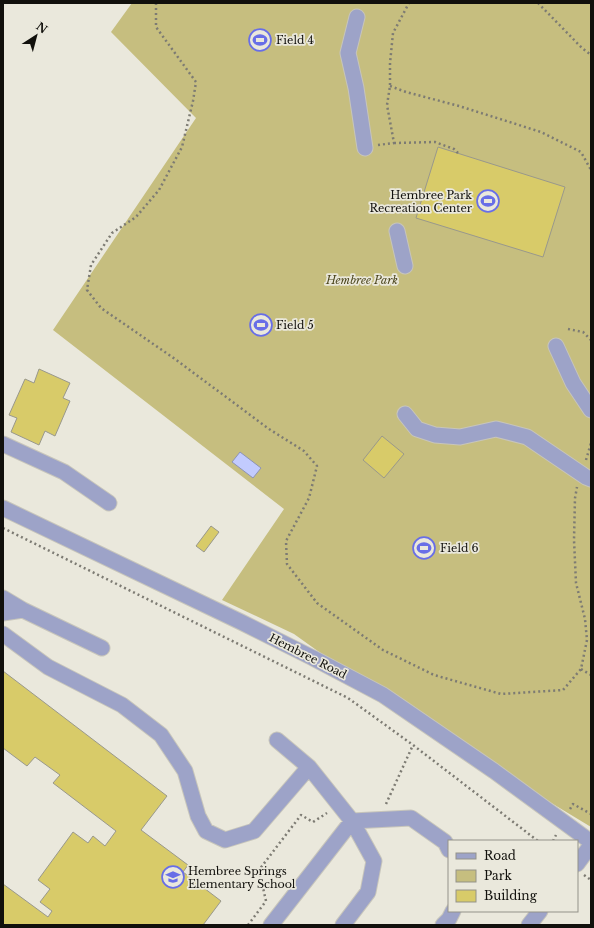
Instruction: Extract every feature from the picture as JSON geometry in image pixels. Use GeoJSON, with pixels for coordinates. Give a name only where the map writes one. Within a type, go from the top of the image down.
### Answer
{"type":"FeatureCollection","features":[{"type":"Feature","properties":{"kind":"street"},"geometry":{"type":"LineString","coordinates":[[357,17],[348,53],[356,88],[365,148]]}},
{"type":"Feature","properties":{"kind":"street"},"geometry":{"type":"LineString","coordinates":[[397,231],[405,266]]}},
{"type":"Feature","properties":{"kind":"street"},"geometry":{"type":"LineString","coordinates":[[556,346],[573,382],[591,410]]}},
{"type":"Feature","properties":{"kind":"street"},"geometry":{"type":"LineString","coordinates":[[405,414],[417,429],[435,435],[460,437],[496,430],[527,437],[586,476]]}},
{"type":"Feature","properties":{"kind":"street"},"geometry":{"type":"LineString","coordinates":[[3,444],[64,472],[109,503]]}},
{"type":"Feature","properties":{"kind":"street","name":"Hembree Road"},"geometry":{"type":"LineString","coordinates":[[3,508],[241,622],[383,695],[494,771],[591,843]]}},
{"type":"Feature","properties":{"kind":"street"},"geometry":{"type":"LineString","coordinates":[[3,598],[23,610],[102,648]]}},
{"type":"Feature","properties":{"kind":"street"},"geometry":{"type":"LineString","coordinates":[[3,613],[23,610]]}},
{"type":"Feature","properties":{"kind":"street"},"geometry":{"type":"LineString","coordinates":[[3,634],[48,667],[122,705],[161,735],[185,771],[198,816],[206,831],[226,840],[254,831],[309,767]]}},
{"type":"Feature","properties":{"kind":"street"},"geometry":{"type":"LineString","coordinates":[[277,740],[309,767],[352,821],[374,861],[368,892],[343,925]]}},
{"type":"Feature","properties":{"kind":"street"},"geometry":{"type":"LineString","coordinates":[[271,925],[352,821],[412,818],[446,842],[448,847]]}},
{"type":"Feature","properties":{"kind":"street"},"geometry":{"type":"LineString","coordinates":[[578,862],[591,843]]}},
{"type":"Feature","properties":{"kind":"street"},"geometry":{"type":"LineString","coordinates":[[443,925],[449,919],[452,912]]}},
{"type":"Feature","properties":{"kind":"street"},"geometry":{"type":"LineString","coordinates":[[529,925],[539,912]]}},
{"type":"Feature","properties":{"kind":"path"},"geometry":{"type":"LineString","coordinates":[[156,3],[156,27],[196,82],[182,147],[159,190],[136,217],[112,233],[91,265],[87,290],[101,308],[175,358],[269,429],[304,451],[317,466],[309,498],[286,541],[287,564],[317,603],[383,650],[434,675],[501,694],[563,690],[581,669],[587,640],[585,619],[576,583],[574,540],[575,498],[586,476],[591,443]]}},
{"type":"Feature","properties":{"kind":"path"},"geometry":{"type":"LineString","coordinates":[[394,143],[387,105],[390,86],[390,62],[393,33],[408,3]]}},
{"type":"Feature","properties":{"kind":"path"},"geometry":{"type":"LineString","coordinates":[[538,3],[582,48],[591,55]]}},
{"type":"Feature","properties":{"kind":"path"},"geometry":{"type":"LineString","coordinates":[[390,86],[542,132],[581,152],[591,170]]}},
{"type":"Feature","properties":{"kind":"path"},"geometry":{"type":"LineString","coordinates":[[365,148],[394,143],[435,142],[454,149],[458,153]]}},
{"type":"Feature","properties":{"kind":"path"},"geometry":{"type":"LineString","coordinates":[[568,328],[583,332],[591,340]]}},
{"type":"Feature","properties":{"kind":"path"},"geometry":{"type":"LineString","coordinates":[[3,528],[348,698],[413,744],[537,840]]}},
{"type":"Feature","properties":{"kind":"path"},"geometry":{"type":"LineString","coordinates":[[581,669],[591,675]]}},
{"type":"Feature","properties":{"kind":"path"},"geometry":{"type":"LineString","coordinates":[[385,807],[413,744]]}},
{"type":"Feature","properties":{"kind":"path"},"geometry":{"type":"LineString","coordinates":[[248,925],[266,901],[259,870],[301,815],[313,822],[339,805]]}},
{"type":"Feature","properties":{"kind":"green space","name":"Hembree Park"},"geometry":{"type":"Polygon","coordinates":[[[132,3],[591,3],[591,827],[414,720],[294,634],[222,600],[284,509],[53,330],[196,118],[111,32],[132,3]]]}},
{"type":"Feature","properties":{"kind":"water"},"geometry":{"type":"Polygon","coordinates":[[[240,452],[261,468],[253,478],[232,462],[240,452]]]}},
{"type":"Feature","properties":{"kind":"building"},"geometry":{"type":"Polygon","coordinates":[[[438,147],[565,187],[543,257],[416,218],[438,147]]]}},
{"type":"Feature","properties":{"kind":"building"},"geometry":{"type":"Polygon","coordinates":[[[39,369],[70,383],[63,398],[70,401],[55,436],[45,431],[39,445],[11,432],[17,418],[9,415],[25,379],[34,383],[39,369]]]}},
{"type":"Feature","properties":{"kind":"building"},"geometry":{"type":"Polygon","coordinates":[[[382,436],[404,454],[384,478],[363,460],[382,436]]]}},
{"type":"Feature","properties":{"kind":"building"},"geometry":{"type":"Polygon","coordinates":[[[211,526],[219,532],[204,552],[196,546],[211,526]]]}},
{"type":"Feature","properties":{"kind":"building"},"geometry":{"type":"Polygon","coordinates":[[[3,671],[167,796],[141,830],[188,865],[183,872],[221,901],[203,925],[3,925],[3,884],[48,917],[52,911],[40,902],[50,889],[38,880],[73,832],[88,843],[93,836],[105,846],[116,831],[53,783],[60,775],[35,757],[27,766],[3,748],[3,671]]]}},
{"type":"Feature","properties":{"kind":"place","name":"Field 4"},"geometry":{"type":"Point","coordinates":[260,40]}},
{"type":"Feature","properties":{"kind":"place","name":"Hembree Park Recreation Center"},"geometry":{"type":"Point","coordinates":[488,201]}},
{"type":"Feature","properties":{"kind":"place","name":"Field 5"},"geometry":{"type":"Point","coordinates":[261,325]}},
{"type":"Feature","properties":{"kind":"place","name":"Field 6"},"geometry":{"type":"Point","coordinates":[424,548]}},
{"type":"Feature","properties":{"kind":"place","name":"Hembree Springs Elementary School"},"geometry":{"type":"Point","coordinates":[173,877]}}]}
